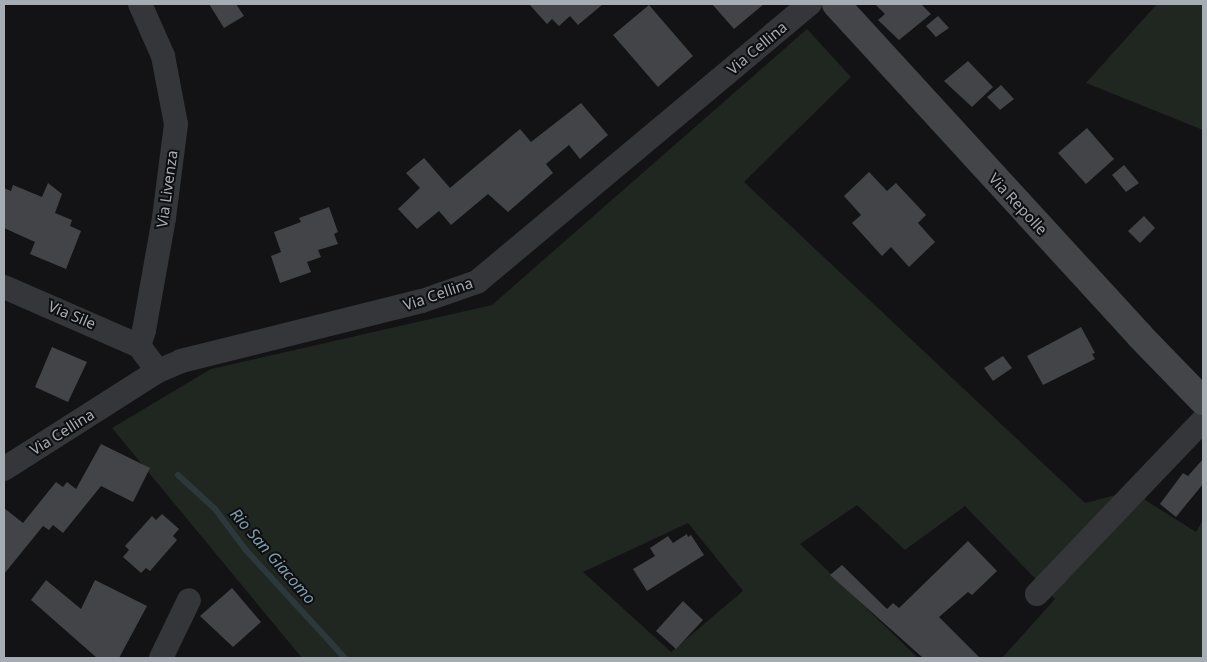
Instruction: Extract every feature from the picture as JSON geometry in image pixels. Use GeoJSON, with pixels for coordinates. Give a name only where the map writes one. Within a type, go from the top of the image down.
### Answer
{"type":"FeatureCollection","features":[{"type":"Feature","properties":{"kind":"street","name":"Via Livenza"},"geometry":{"type":"LineString","coordinates":[[139,346],[144,330],[164,218],[176,124],[163,56],[140,4]]}},
{"type":"Feature","properties":{"kind":"street","name":"Via Cellina"},"geometry":{"type":"LineString","coordinates":[[4,468],[158,371],[181,361],[422,301],[477,282],[810,4]]}},
{"type":"Feature","properties":{"kind":"street","name":"Via Repolle"},"geometry":{"type":"LineString","coordinates":[[836,4],[1133,329],[1203,401]]}},
{"type":"Feature","properties":{"kind":"street","name":"Via Sile"},"geometry":{"type":"LineString","coordinates":[[4,286],[139,346]]}},
{"type":"Feature","properties":{"kind":"street"},"geometry":{"type":"LineString","coordinates":[[139,346],[158,371]]}},
{"type":"Feature","properties":{"kind":"street"},"geometry":{"type":"LineString","coordinates":[[1037,594],[1203,420]]}},
{"type":"Feature","properties":{"kind":"street"},"geometry":{"type":"LineString","coordinates":[[161,658],[189,600]]}},
{"type":"Feature","properties":{"kind":"shaded area"},"geometry":{"type":"Polygon","coordinates":[[[1157,4],[1203,4],[1203,130],[1086,83],[1157,4]]]}},
{"type":"Feature","properties":{"kind":"shaded area"},"geometry":{"type":"Polygon","coordinates":[[[807,29],[851,77],[744,182],[1085,503],[1131,491],[1196,532],[1203,520],[1203,658],[1002,658],[1055,599],[965,506],[905,550],[857,505],[800,544],[918,658],[302,658],[112,428],[211,369],[492,305],[807,29]],[[688,523],[583,572],[671,652],[743,591],[688,523]]]}},
{"type":"Feature","properties":{"kind":"building"},"geometry":{"type":"Polygon","coordinates":[[[209,4],[236,4],[244,16],[224,28],[209,4]]]}},
{"type":"Feature","properties":{"kind":"building"},"geometry":{"type":"Polygon","coordinates":[[[529,4],[603,4],[578,25],[570,16],[559,26],[552,19],[547,24],[529,4]]]}},
{"type":"Feature","properties":{"kind":"building"},"geometry":{"type":"Polygon","coordinates":[[[712,4],[764,4],[734,29],[712,4]]]}},
{"type":"Feature","properties":{"kind":"building"},"geometry":{"type":"Polygon","coordinates":[[[875,4],[921,4],[931,14],[899,40],[878,20],[885,14],[875,4]]]}},
{"type":"Feature","properties":{"kind":"building"},"geometry":{"type":"Polygon","coordinates":[[[649,5],[693,56],[658,87],[613,35],[649,5]]]}},
{"type":"Feature","properties":{"kind":"building"},"geometry":{"type":"Polygon","coordinates":[[[938,16],[949,28],[936,37],[926,26],[938,16]]]}},
{"type":"Feature","properties":{"kind":"building"},"geometry":{"type":"Polygon","coordinates":[[[968,61],[993,87],[972,107],[944,81],[968,61]]]}},
{"type":"Feature","properties":{"kind":"building"},"geometry":{"type":"Polygon","coordinates":[[[1001,85],[1014,99],[1000,110],[987,97],[1001,85]]]}},
{"type":"Feature","properties":{"kind":"building"},"geometry":{"type":"Polygon","coordinates":[[[581,103],[608,135],[580,159],[569,145],[546,164],[553,173],[508,212],[488,194],[451,225],[439,211],[417,229],[398,209],[420,188],[406,173],[424,158],[450,188],[520,129],[531,142],[581,103]]]}},
{"type":"Feature","properties":{"kind":"building"},"geometry":{"type":"Polygon","coordinates":[[[1087,128],[1114,159],[1086,184],[1058,153],[1087,128]]]}},
{"type":"Feature","properties":{"kind":"building"},"geometry":{"type":"Polygon","coordinates":[[[1124,165],[1139,183],[1126,192],[1112,175],[1124,165]]]}},
{"type":"Feature","properties":{"kind":"building"},"geometry":{"type":"Polygon","coordinates":[[[869,172],[887,191],[896,183],[926,215],[918,223],[935,242],[909,267],[891,247],[882,256],[852,223],[861,215],[844,196],[869,172]]]}},
{"type":"Feature","properties":{"kind":"building"},"geometry":{"type":"Polygon","coordinates":[[[48,183],[62,194],[55,213],[72,220],[70,226],[81,231],[66,269],[30,254],[35,242],[4,228],[4,188],[11,191],[13,185],[42,197],[48,183]]]}},
{"type":"Feature","properties":{"kind":"building"},"geometry":{"type":"Polygon","coordinates":[[[329,207],[338,232],[334,234],[338,244],[318,250],[321,257],[307,262],[311,272],[280,283],[271,256],[281,252],[274,232],[301,222],[299,218],[329,207]]]}},
{"type":"Feature","properties":{"kind":"building"},"geometry":{"type":"Polygon","coordinates":[[[1144,216],[1155,228],[1140,243],[1128,231],[1144,216]]]}},
{"type":"Feature","properties":{"kind":"building"},"geometry":{"type":"Polygon","coordinates":[[[1081,327],[1095,353],[1092,354],[1095,359],[1043,385],[1027,356],[1081,327]]]}},
{"type":"Feature","properties":{"kind":"building"},"geometry":{"type":"Polygon","coordinates":[[[52,347],[87,362],[68,402],[35,387],[52,347]]]}},
{"type":"Feature","properties":{"kind":"building"},"geometry":{"type":"Polygon","coordinates":[[[1003,356],[1012,368],[993,381],[984,368],[1003,356]]]}},
{"type":"Feature","properties":{"kind":"building"},"geometry":{"type":"Polygon","coordinates":[[[101,444],[150,468],[133,502],[101,486],[63,533],[53,525],[49,530],[43,526],[4,574],[4,508],[23,523],[56,482],[63,487],[67,482],[76,489],[101,444]]]}},
{"type":"Feature","properties":{"kind":"building"},"geometry":{"type":"Polygon","coordinates":[[[1203,459],[1203,484],[1176,517],[1160,504],[1183,473],[1188,476],[1203,459]]]}},
{"type":"Feature","properties":{"kind":"building"},"geometry":{"type":"Polygon","coordinates":[[[162,514],[179,529],[173,536],[177,540],[150,571],[146,568],[141,573],[123,557],[129,550],[125,546],[152,516],[156,520],[162,514]]]}},
{"type":"Feature","properties":{"kind":"building"},"geometry":{"type":"Polygon","coordinates":[[[687,534],[688,537],[691,535],[704,555],[647,591],[633,569],[655,556],[650,548],[668,536],[673,543],[687,534]]]}},
{"type":"Feature","properties":{"kind":"building"},"geometry":{"type":"Polygon","coordinates":[[[968,541],[997,571],[972,595],[968,592],[939,617],[980,658],[923,658],[830,575],[842,565],[887,609],[893,603],[899,608],[968,541]]]}},
{"type":"Feature","properties":{"kind":"building"},"geometry":{"type":"Polygon","coordinates":[[[46,580],[81,609],[95,580],[147,606],[119,658],[97,658],[31,600],[46,580]]]}},
{"type":"Feature","properties":{"kind":"building"},"geometry":{"type":"Polygon","coordinates":[[[232,588],[261,622],[233,647],[200,616],[232,588]]]}},
{"type":"Feature","properties":{"kind":"building"},"geometry":{"type":"Polygon","coordinates":[[[683,601],[703,620],[676,649],[656,631],[683,601]]]}},
{"type":"Feature","properties":{"kind":"waterway","name":"Rio San Giacomo"},"geometry":{"type":"LineString","coordinates":[[178,475],[215,509],[245,549],[345,658]]}}]}
